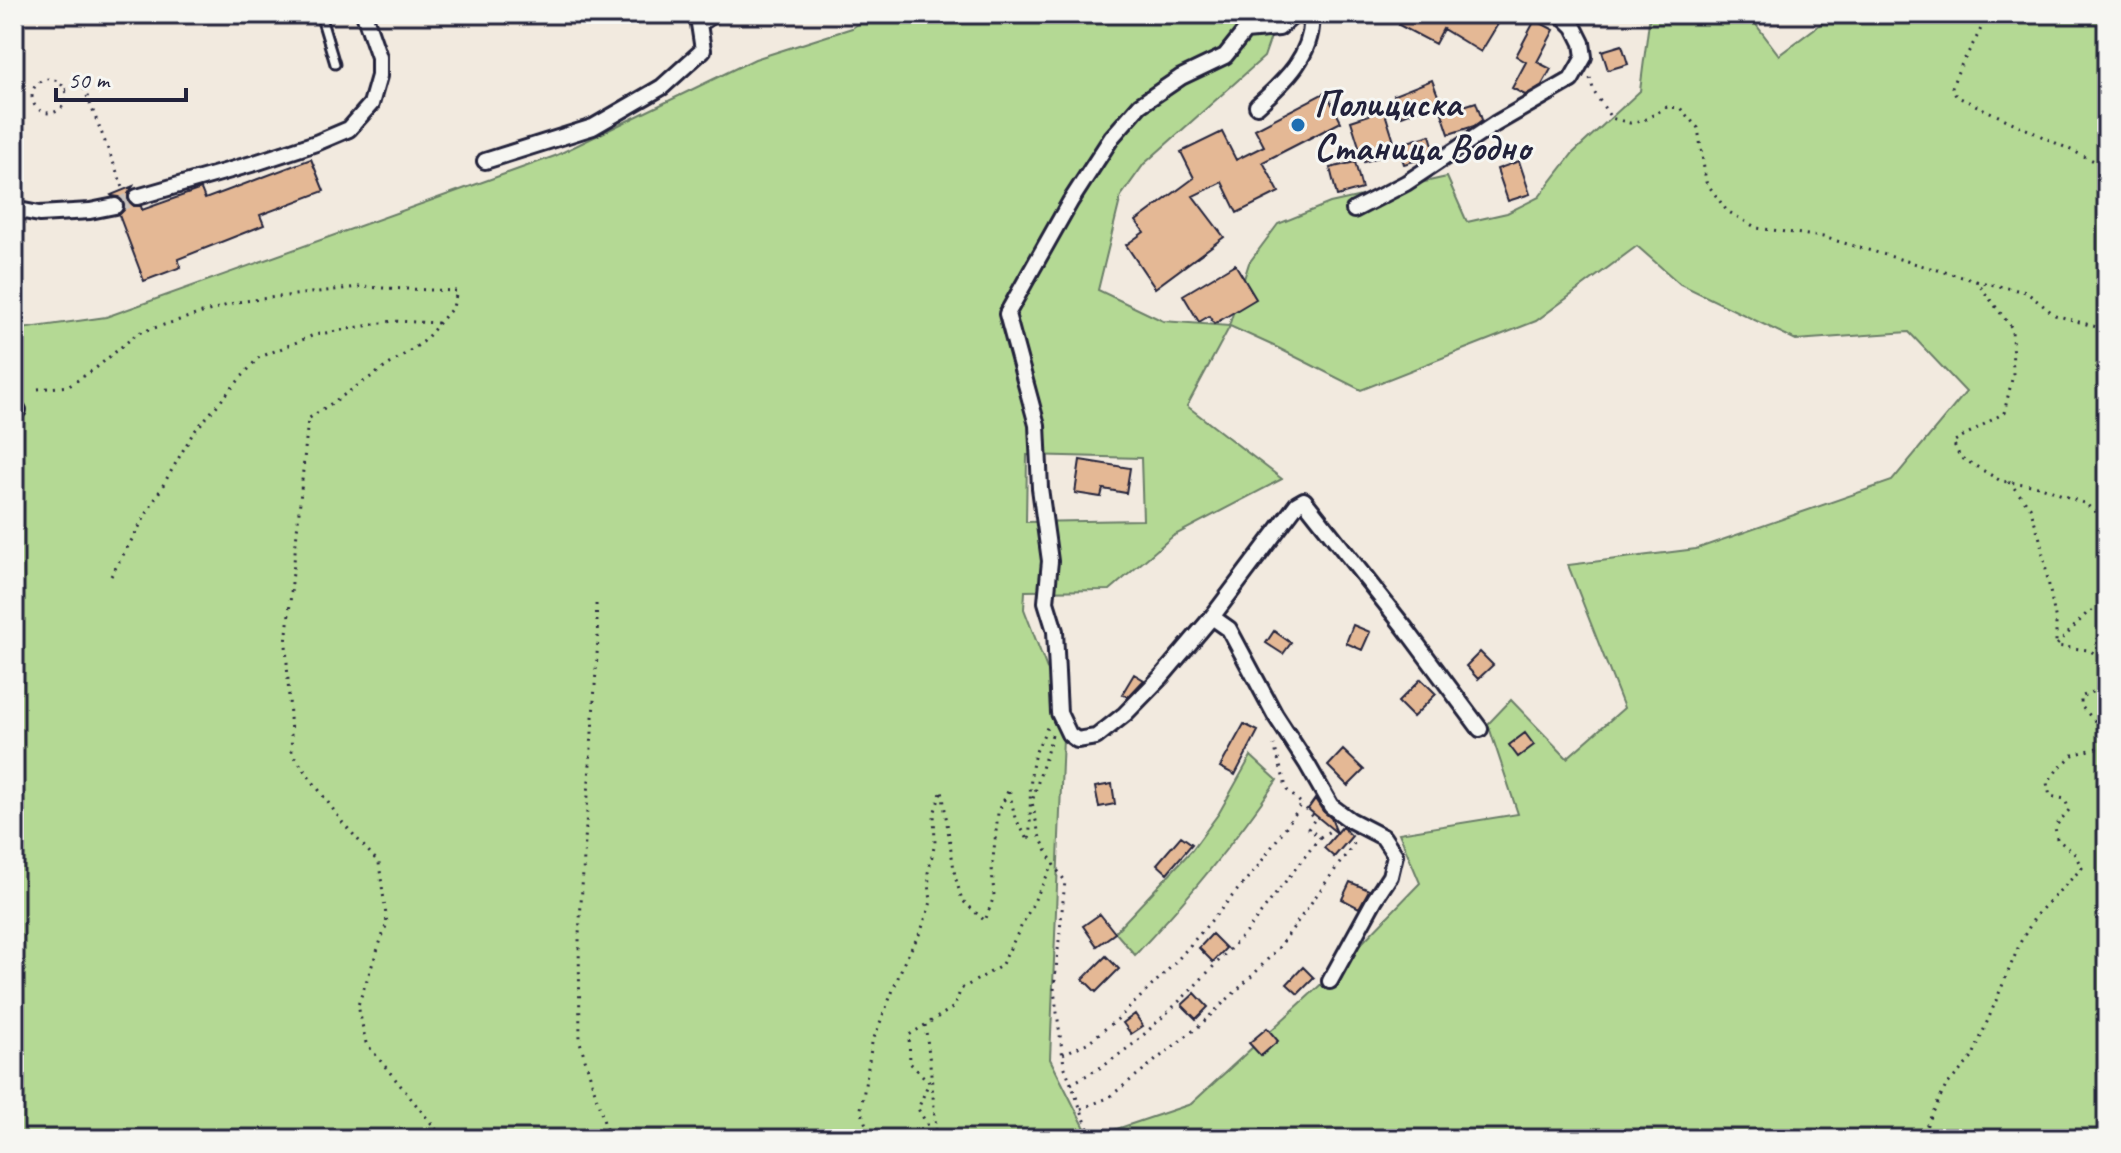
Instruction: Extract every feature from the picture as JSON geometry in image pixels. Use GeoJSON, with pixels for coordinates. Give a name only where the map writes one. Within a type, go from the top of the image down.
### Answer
{"type":"FeatureCollection","features":[{"type":"Feature","properties":{"kind":"street"},"geometry":{"type":"LineString","coordinates":[[131,193],[255,163],[349,129],[371,104],[379,76],[379,57],[364,14]]}},
{"type":"Feature","properties":{"kind":"street"},"geometry":{"type":"LineString","coordinates":[[485,161],[593,127],[662,87],[703,50],[699,24],[714,14]]}},
{"type":"Feature","properties":{"kind":"street"},"geometry":{"type":"LineString","coordinates":[[1295,14],[1279,28],[1245,31],[1225,56],[1181,77],[1140,105],[1112,137],[1070,202],[1007,314],[1037,425],[1040,488],[1050,561],[1046,602],[1055,631],[1054,718],[1077,740],[1096,737],[1135,704],[1212,617],[1297,504],[1304,500],[1480,729]]}},
{"type":"Feature","properties":{"kind":"street"},"geometry":{"type":"LineString","coordinates":[[1257,106],[1286,80],[1307,47],[1311,14]]}},
{"type":"Feature","properties":{"kind":"street"},"geometry":{"type":"LineString","coordinates":[[1354,210],[1406,183],[1495,124],[1571,80],[1584,57],[1582,43],[1574,27],[1561,14]]}},
{"type":"Feature","properties":{"kind":"street"},"geometry":{"type":"LineString","coordinates":[[14,209],[39,214],[115,206]]}},
{"type":"Feature","properties":{"kind":"street"},"geometry":{"type":"LineString","coordinates":[[1212,617],[1229,629],[1271,708],[1331,806],[1383,837],[1395,855],[1390,876],[1330,981]]}},
{"type":"Feature","properties":{"kind":"lane"},"geometry":{"type":"LineString","coordinates":[[320,14],[335,64]]}},
{"type":"Feature","properties":{"kind":"path"},"geometry":{"type":"LineString","coordinates":[[1986,14],[1982,30],[1955,74],[1952,88],[1956,96],[2107,167]]}},
{"type":"Feature","properties":{"kind":"path"},"geometry":{"type":"LineString","coordinates":[[1584,57],[1594,92],[1611,118],[1630,123],[1646,119],[1667,107],[1680,108],[1698,128],[1706,182],[1727,211],[1757,228],[1823,237],[1976,281],[2026,292],[2055,315],[2107,330]]}},
{"type":"Feature","properties":{"kind":"path"},"geometry":{"type":"LineString","coordinates":[[56,80],[65,90],[65,103],[56,112],[43,112],[34,103],[33,90],[43,81],[56,80]]}},
{"type":"Feature","properties":{"kind":"path"},"geometry":{"type":"LineString","coordinates":[[65,90],[82,83],[131,193]]}},
{"type":"Feature","properties":{"kind":"path"},"geometry":{"type":"LineString","coordinates":[[1976,281],[2012,328],[2013,375],[2004,413],[1953,442],[1960,457],[2001,481],[2039,486],[2086,504],[2107,523]]}},
{"type":"Feature","properties":{"kind":"path"},"geometry":{"type":"LineString","coordinates":[[38,389],[69,386],[138,333],[237,302],[359,287],[457,291],[453,307],[423,342],[308,419],[286,644],[292,753],[343,823],[379,863],[387,923],[358,1005],[366,1043],[444,1139]]}},
{"type":"Feature","properties":{"kind":"path"},"geometry":{"type":"LineString","coordinates":[[111,576],[193,433],[258,358],[314,335],[393,321],[439,323]]}},
{"type":"Feature","properties":{"kind":"path"},"geometry":{"type":"LineString","coordinates":[[2009,482],[2030,507],[2040,539],[2056,622],[2056,646]]}},
{"type":"Feature","properties":{"kind":"path"},"geometry":{"type":"LineString","coordinates":[[2056,646],[2087,613],[2107,603]]}},
{"type":"Feature","properties":{"kind":"path"},"geometry":{"type":"LineString","coordinates":[[596,604],[598,639],[579,935],[580,1042],[609,1139]]}},
{"type":"Feature","properties":{"kind":"path"},"geometry":{"type":"LineString","coordinates":[[2056,646],[2089,650],[2107,662]]}},
{"type":"Feature","properties":{"kind":"path"},"geometry":{"type":"LineString","coordinates":[[1918,1139],[1946,1086],[1972,1058],[2021,941],[2036,915],[2082,868],[2074,853],[2057,839],[2055,827],[2069,810],[2065,799],[2050,796],[2047,783],[2073,755],[2107,745],[2104,731],[2081,706],[2081,697],[2107,685]]}},
{"type":"Feature","properties":{"kind":"path"},"geometry":{"type":"LineString","coordinates":[[1271,708],[1272,732],[1287,790],[1315,819],[1308,829],[1320,837]]}},
{"type":"Feature","properties":{"kind":"path"},"geometry":{"type":"LineString","coordinates":[[1054,718],[1032,802],[1039,835],[1065,881],[1054,990],[1064,1065],[1089,1131],[1089,1139]]}},
{"type":"Feature","properties":{"kind":"path"},"geometry":{"type":"LineString","coordinates":[[869,1139],[861,1109],[872,1043],[931,902],[928,873],[935,843],[934,814],[942,790],[955,876],[962,900],[985,921],[994,896],[992,868],[998,813],[1009,789],[1015,818],[1029,841],[1033,758],[1054,718]]}},
{"type":"Feature","properties":{"kind":"path"},"geometry":{"type":"LineString","coordinates":[[1063,1054],[1087,1043],[1119,1018],[1174,964],[1259,865],[1302,804]]}},
{"type":"Feature","properties":{"kind":"path"},"geometry":{"type":"LineString","coordinates":[[1071,1084],[1105,1065],[1136,1042],[1190,991],[1247,931],[1320,837],[1345,825]]}},
{"type":"Feature","properties":{"kind":"path"},"geometry":{"type":"LineString","coordinates":[[1081,1109],[1108,1098],[1199,1026],[1254,974],[1280,946],[1357,840]]}},
{"type":"Feature","properties":{"kind":"path"},"geometry":{"type":"LineString","coordinates":[[936,1139],[918,1109],[929,1082],[910,1063],[909,1035],[954,1007],[961,989],[1001,966],[1053,864]]}},
{"type":"Feature","properties":{"kind":"path"},"geometry":{"type":"LineString","coordinates":[[925,1025],[932,1066],[936,1139]]}},
{"type":"Feature","properties":{"kind":"green space"},"geometry":{"type":"Polygon","coordinates":[[[872,14],[1279,14],[1264,57],[1144,164],[1121,196],[1098,290],[1163,321],[1229,326],[1249,263],[1278,224],[1330,203],[1447,177],[1467,222],[1507,213],[1539,197],[1573,153],[1640,91],[1650,14],[1748,14],[1779,55],[1834,14],[2107,14],[2107,1139],[14,1139],[14,330],[106,317],[555,156],[755,59],[852,28],[872,14]],[[1637,246],[1536,321],[1361,390],[1230,326],[1187,406],[1282,479],[1173,536],[1110,590],[1025,591],[1024,609],[1064,713],[1050,1059],[1090,1138],[1191,1104],[1329,977],[1420,883],[1399,833],[1518,814],[1488,724],[1511,700],[1567,758],[1624,708],[1568,565],[1696,549],[1892,481],[1966,392],[1909,332],[1796,340],[1680,284],[1637,246]],[[1027,455],[1026,522],[1143,520],[1141,458],[1027,455]]]}},
{"type":"Feature","properties":{"kind":"green space"},"geometry":{"type":"Polygon","coordinates":[[[1251,756],[1277,780],[1209,870],[1135,955],[1115,932],[1192,850],[1219,813],[1251,756]]]}},
{"type":"Feature","properties":{"kind":"building"},"geometry":{"type":"Polygon","coordinates":[[[1405,14],[1504,14],[1481,52],[1443,29],[1435,44],[1399,25],[1405,14]]]}},
{"type":"Feature","properties":{"kind":"building"},"geometry":{"type":"Polygon","coordinates":[[[1535,20],[1554,30],[1537,62],[1551,69],[1542,85],[1525,95],[1512,88],[1526,62],[1516,56],[1535,20]]]}},
{"type":"Feature","properties":{"kind":"building"},"geometry":{"type":"Polygon","coordinates":[[[1622,45],[1628,64],[1608,70],[1602,51],[1622,45]]]}},
{"type":"Feature","properties":{"kind":"building"},"geometry":{"type":"Polygon","coordinates":[[[1432,80],[1440,101],[1402,116],[1394,95],[1432,80]]]}},
{"type":"Feature","properties":{"kind":"building"},"geometry":{"type":"Polygon","coordinates":[[[1326,92],[1341,122],[1263,162],[1279,192],[1237,213],[1222,182],[1193,196],[1224,237],[1155,288],[1126,245],[1144,232],[1136,221],[1194,178],[1181,152],[1222,132],[1236,160],[1264,146],[1255,129],[1326,92]]]}},
{"type":"Feature","properties":{"kind":"building"},"geometry":{"type":"Polygon","coordinates":[[[1476,102],[1482,120],[1449,134],[1442,113],[1476,102]]]}},
{"type":"Feature","properties":{"kind":"building"},"geometry":{"type":"Polygon","coordinates":[[[1384,110],[1397,151],[1364,162],[1351,121],[1384,110]]]}},
{"type":"Feature","properties":{"kind":"building"},"geometry":{"type":"Polygon","coordinates":[[[1430,135],[1435,152],[1404,164],[1398,145],[1430,135]]]}},
{"type":"Feature","properties":{"kind":"building"},"geometry":{"type":"Polygon","coordinates":[[[311,159],[324,191],[260,215],[264,225],[178,259],[181,267],[144,281],[119,215],[125,203],[111,195],[133,186],[128,200],[134,206],[141,206],[142,210],[201,189],[205,199],[311,159]]]}},
{"type":"Feature","properties":{"kind":"building"},"geometry":{"type":"Polygon","coordinates":[[[1519,161],[1530,194],[1508,201],[1497,169],[1519,161]]]}},
{"type":"Feature","properties":{"kind":"building"},"geometry":{"type":"Polygon","coordinates":[[[1355,162],[1362,189],[1337,196],[1330,168],[1355,162]]]}},
{"type":"Feature","properties":{"kind":"building"},"geometry":{"type":"Polygon","coordinates":[[[1235,264],[1256,299],[1214,324],[1209,316],[1199,322],[1183,295],[1235,264]]]}},
{"type":"Feature","properties":{"kind":"building"},"geometry":{"type":"Polygon","coordinates":[[[1080,460],[1130,468],[1126,493],[1103,489],[1101,497],[1075,493],[1080,460]]]}},
{"type":"Feature","properties":{"kind":"building"},"geometry":{"type":"Polygon","coordinates":[[[1353,625],[1370,632],[1362,650],[1346,643],[1353,625]]]}},
{"type":"Feature","properties":{"kind":"building"},"geometry":{"type":"Polygon","coordinates":[[[1274,631],[1291,643],[1283,654],[1266,643],[1274,631]]]}},
{"type":"Feature","properties":{"kind":"building"},"geometry":{"type":"Polygon","coordinates":[[[1480,652],[1493,665],[1478,679],[1466,666],[1480,652]]]}},
{"type":"Feature","properties":{"kind":"building"},"geometry":{"type":"Polygon","coordinates":[[[1134,674],[1144,680],[1128,697],[1122,694],[1134,674]]]}},
{"type":"Feature","properties":{"kind":"building"},"geometry":{"type":"Polygon","coordinates":[[[1421,679],[1436,694],[1413,717],[1398,702],[1421,679]]]}},
{"type":"Feature","properties":{"kind":"building"},"geometry":{"type":"Polygon","coordinates":[[[1244,724],[1258,731],[1235,775],[1220,767],[1244,724]]]}},
{"type":"Feature","properties":{"kind":"building"},"geometry":{"type":"Polygon","coordinates":[[[1525,733],[1534,745],[1518,757],[1509,745],[1525,733]]]}},
{"type":"Feature","properties":{"kind":"building"},"geometry":{"type":"Polygon","coordinates":[[[1343,750],[1364,770],[1348,786],[1328,766],[1343,750]]]}},
{"type":"Feature","properties":{"kind":"building"},"geometry":{"type":"Polygon","coordinates":[[[1112,784],[1115,804],[1099,807],[1095,787],[1112,784]]]}},
{"type":"Feature","properties":{"kind":"building"},"geometry":{"type":"Polygon","coordinates":[[[1315,799],[1331,818],[1337,833],[1308,809],[1315,799]]]}},
{"type":"Feature","properties":{"kind":"building"},"geometry":{"type":"Polygon","coordinates":[[[1342,827],[1352,836],[1334,857],[1324,848],[1342,827]]]}},
{"type":"Feature","properties":{"kind":"building"},"geometry":{"type":"Polygon","coordinates":[[[1181,836],[1192,844],[1167,873],[1157,864],[1181,836]]]}},
{"type":"Feature","properties":{"kind":"building"},"geometry":{"type":"Polygon","coordinates":[[[1350,882],[1369,890],[1359,908],[1342,899],[1350,882]]]}},
{"type":"Feature","properties":{"kind":"building"},"geometry":{"type":"Polygon","coordinates":[[[1100,914],[1115,933],[1097,946],[1083,926],[1100,914]]]}},
{"type":"Feature","properties":{"kind":"building"},"geometry":{"type":"Polygon","coordinates":[[[1212,934],[1226,948],[1213,962],[1199,948],[1212,934]]]}},
{"type":"Feature","properties":{"kind":"building"},"geometry":{"type":"Polygon","coordinates":[[[1106,956],[1119,969],[1096,992],[1083,979],[1106,956]]]}},
{"type":"Feature","properties":{"kind":"building"},"geometry":{"type":"Polygon","coordinates":[[[1303,967],[1314,978],[1298,994],[1287,984],[1303,967]]]}},
{"type":"Feature","properties":{"kind":"building"},"geometry":{"type":"Polygon","coordinates":[[[1195,993],[1208,1007],[1196,1019],[1182,1005],[1195,993]]]}},
{"type":"Feature","properties":{"kind":"building"},"geometry":{"type":"Polygon","coordinates":[[[1135,1014],[1143,1026],[1131,1034],[1123,1023],[1135,1014]]]}},
{"type":"Feature","properties":{"kind":"building"},"geometry":{"type":"Polygon","coordinates":[[[1267,1028],[1278,1041],[1261,1056],[1249,1043],[1267,1028]]]}},
{"type":"Feature","properties":{"kind":"tunnel"},"geometry":{"type":"LineString","coordinates":[[115,206],[137,197]]}},
{"type":"Feature","properties":{"kind":"place","name":"Полициска Станица Водно"},"geometry":{"type":"Point","coordinates":[1298,125]}}]}
